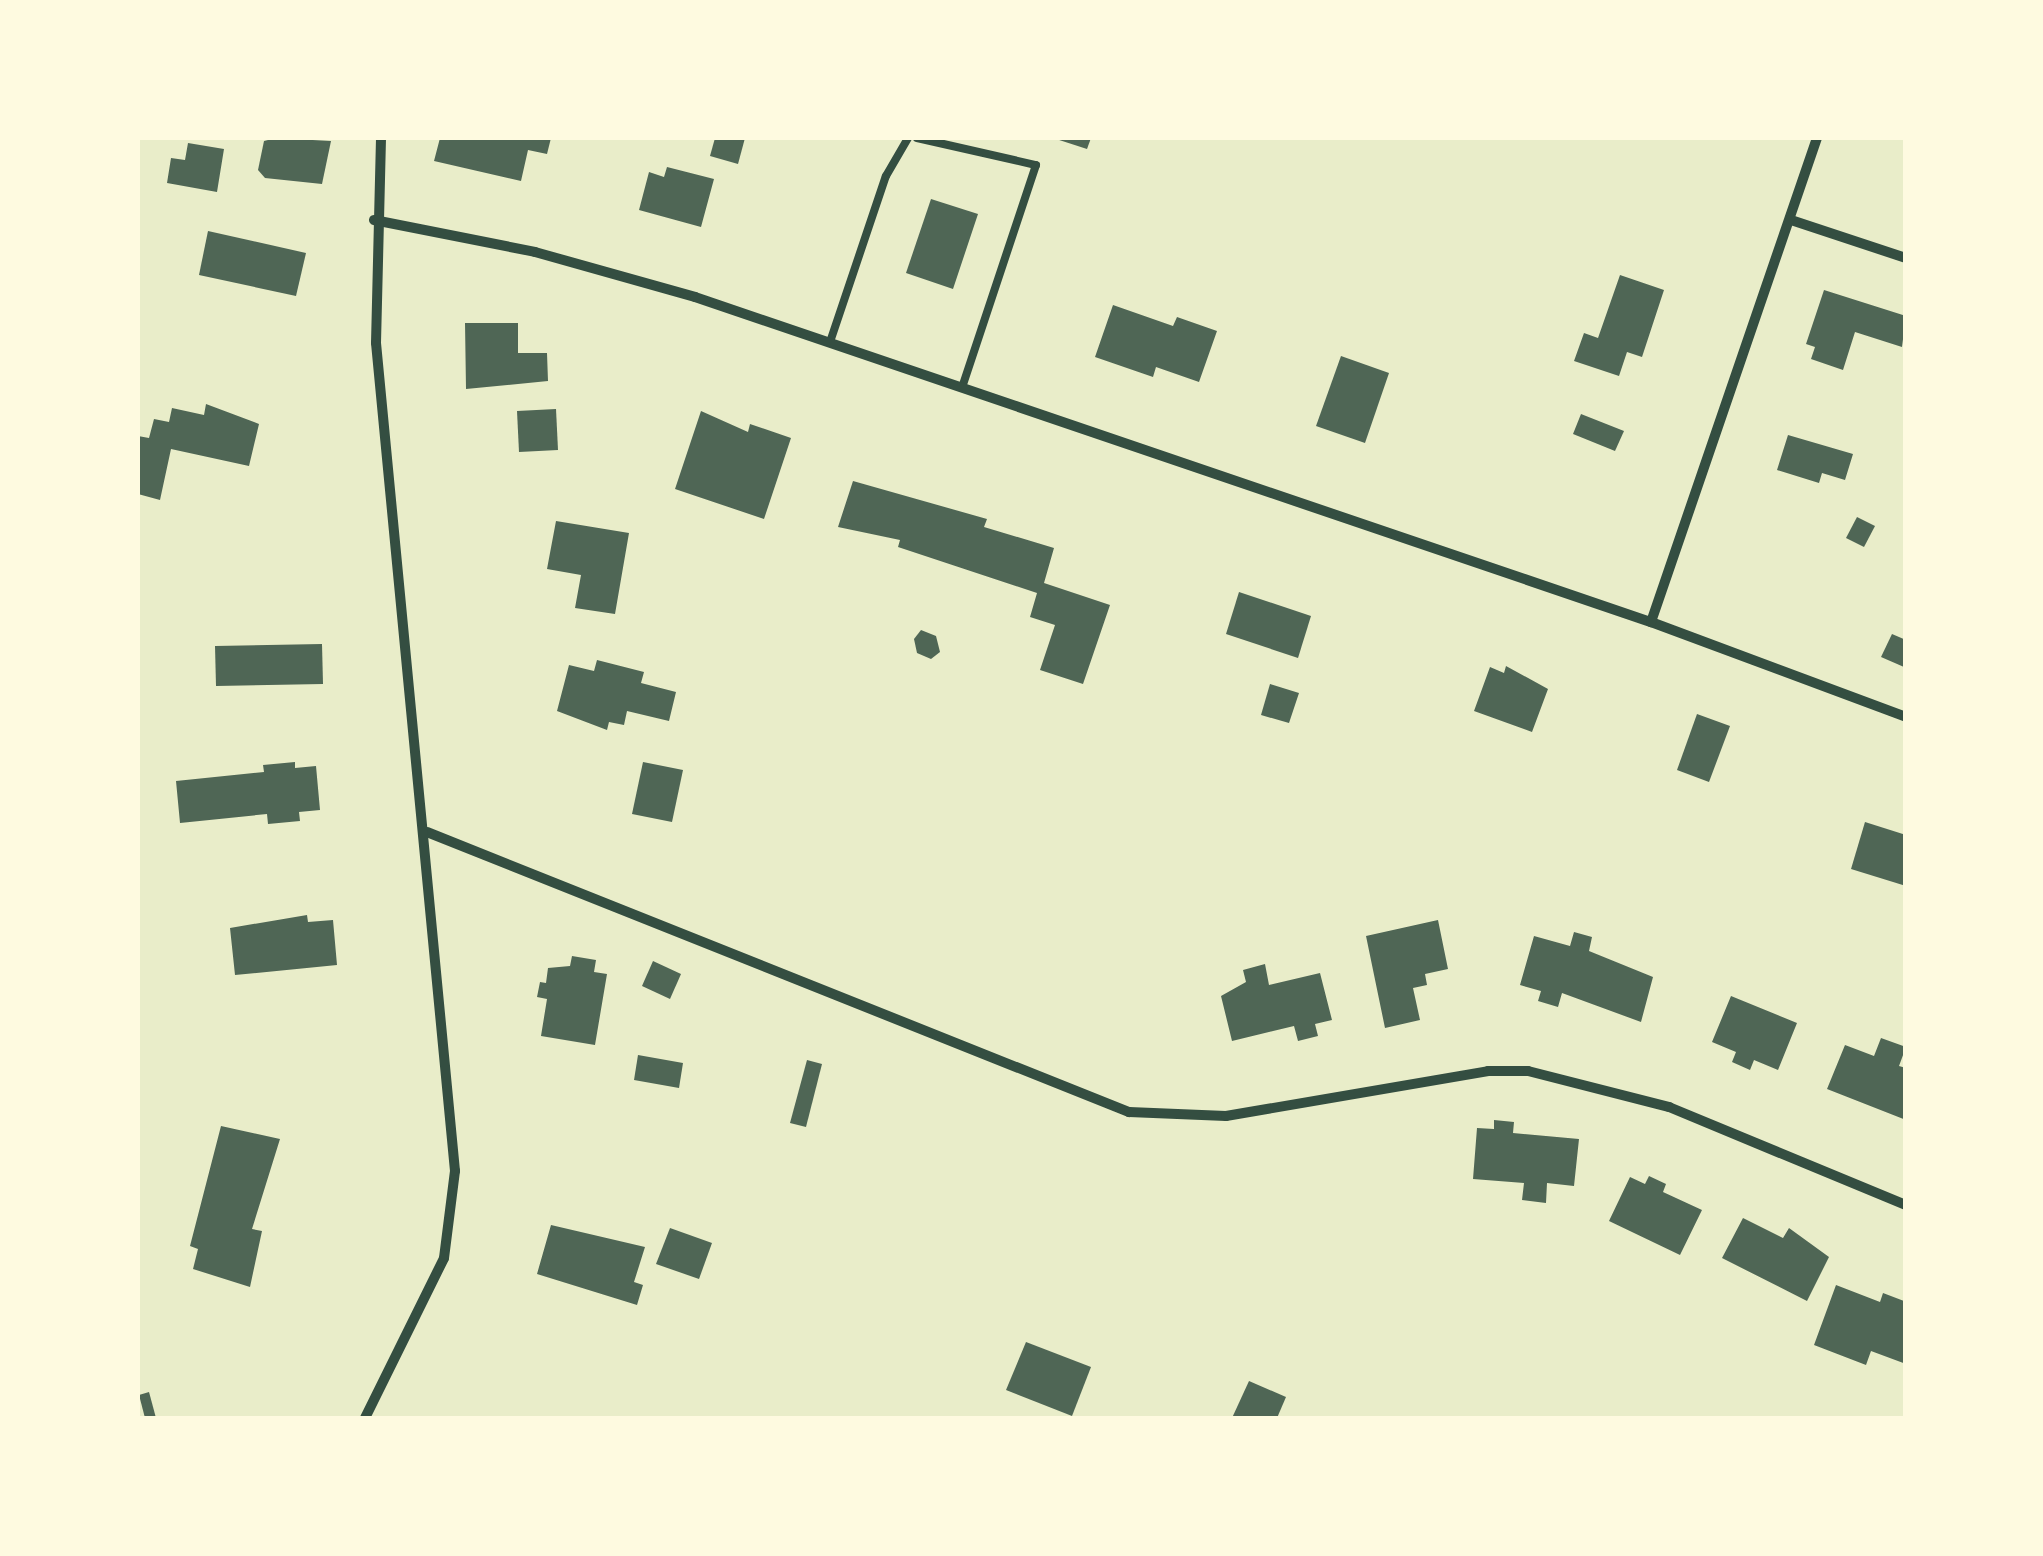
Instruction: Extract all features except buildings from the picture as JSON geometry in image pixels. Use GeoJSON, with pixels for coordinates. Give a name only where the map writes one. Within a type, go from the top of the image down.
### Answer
{"type":"FeatureCollection","features":[{"type":"Feature","properties":{"kind":"street"},"geometry":{"type":"LineString","coordinates":[[371,1416],[444,1258],[455,1171],[428,832],[392,535],[374,220],[380,138]]}},
{"type":"Feature","properties":{"kind":"street"},"geometry":{"type":"LineString","coordinates":[[1650,622],[1817,138]]}},
{"type":"Feature","properties":{"kind":"street"},"geometry":{"type":"LineString","coordinates":[[374,220],[535,252],[963,385],[1650,622],[1906,718]]}},
{"type":"Feature","properties":{"kind":"street"},"geometry":{"type":"LineString","coordinates":[[1790,220],[1906,258]]}},
{"type":"Feature","properties":{"kind":"street"},"geometry":{"type":"LineString","coordinates":[[428,832],[1130,1112],[1226,1116],[1488,1071],[1528,1071],[1668,1107],[1906,1204]]}},
{"type":"Feature","properties":{"kind":"lane"},"geometry":{"type":"LineString","coordinates":[[830,342],[886,176],[908,138]]}},
{"type":"Feature","properties":{"kind":"lane"},"geometry":{"type":"LineString","coordinates":[[917,138],[1036,165],[963,385]]}}]}
